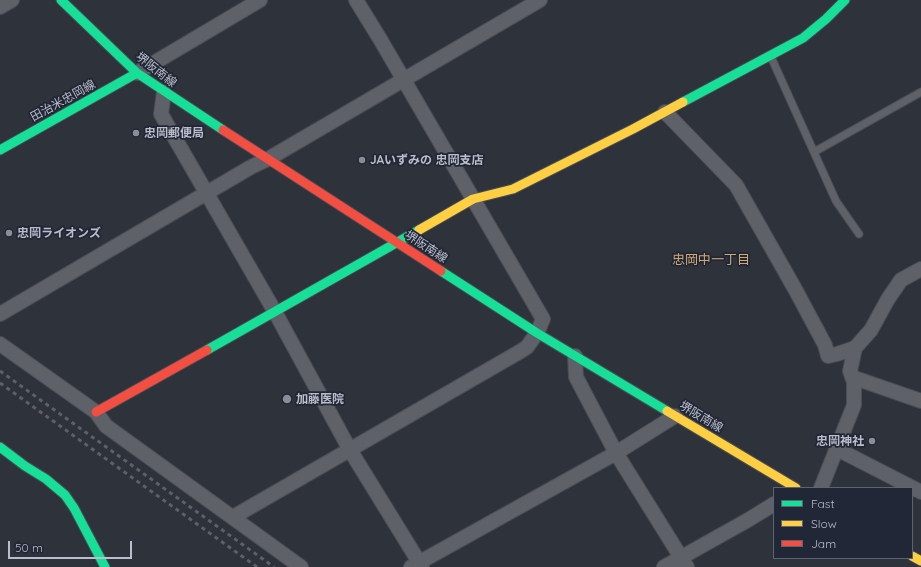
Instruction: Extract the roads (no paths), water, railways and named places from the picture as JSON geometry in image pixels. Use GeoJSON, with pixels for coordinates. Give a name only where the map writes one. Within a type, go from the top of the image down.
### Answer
{"type":"FeatureCollection","features":[{"type":"Feature","properties":{"kind":"main road","name":"堺阪南線"},"geometry":{"type":"LineString","coordinates":[[61,0],[137,73],[164,92],[536,333],[794,487]]}},
{"type":"Feature","properties":{"kind":"main road"},"geometry":{"type":"LineString","coordinates":[[96,412],[473,199],[513,189],[633,129],[803,38],[826,19],[845,0]]}},
{"type":"Feature","properties":{"kind":"main road","name":"田治米忠岡線"},"geometry":{"type":"LineString","coordinates":[[0,150],[137,73]]}},
{"type":"Feature","properties":{"kind":"main road"},"geometry":{"type":"LineString","coordinates":[[2,450],[46,479],[65,495],[74,508],[105,567]]}},
{"type":"Feature","properties":{"kind":"street"},"geometry":{"type":"LineString","coordinates":[[0,7],[12,0]]}},
{"type":"Feature","properties":{"kind":"street"},"geometry":{"type":"LineString","coordinates":[[137,73],[260,0]]}},
{"type":"Feature","properties":{"kind":"street"},"geometry":{"type":"LineString","coordinates":[[233,517],[521,351],[527,347],[536,333],[542,319],[356,0]]}},
{"type":"Feature","properties":{"kind":"street"},"geometry":{"type":"LineString","coordinates":[[0,314],[540,0]]}},
{"type":"Feature","properties":{"kind":"street"},"geometry":{"type":"LineString","coordinates":[[164,92],[161,114],[275,312],[350,450],[417,565],[616,453],[676,416]]}},
{"type":"Feature","properties":{"kind":"street"},"geometry":{"type":"LineString","coordinates":[[665,112],[736,184],[825,345],[828,356],[855,348]]}},
{"type":"Feature","properties":{"kind":"street"},"geometry":{"type":"LineString","coordinates":[[821,487],[854,405],[854,382],[850,371],[855,348],[871,330],[888,299],[901,280],[921,269]]}},
{"type":"Feature","properties":{"kind":"street"},"geometry":{"type":"LineString","coordinates":[[0,344],[96,412],[106,426],[301,567]]}},
{"type":"Feature","properties":{"kind":"street"},"geometry":{"type":"LineString","coordinates":[[575,356],[576,377],[616,453],[684,562]]}},
{"type":"Feature","properties":{"kind":"street"},"geometry":{"type":"LineString","coordinates":[[852,377],[921,401]]}},
{"type":"Feature","properties":{"kind":"street"},"geometry":{"type":"LineString","coordinates":[[837,449],[911,487]]}},
{"type":"Feature","properties":{"kind":"street"},"geometry":{"type":"LineString","coordinates":[[664,567],[684,562],[773,505]]}},
{"type":"Feature","properties":{"kind":"lane"},"geometry":{"type":"LineString","coordinates":[[770,55],[836,201],[859,234]]}},
{"type":"Feature","properties":{"kind":"lane"},"geometry":{"type":"LineString","coordinates":[[814,152],[921,92]]}},
{"type":"Feature","properties":{"kind":"railway"},"geometry":{"type":"LineString","coordinates":[[0,371],[274,567]]}},
{"type":"Feature","properties":{"kind":"railway"},"geometry":{"type":"LineString","coordinates":[[0,383],[257,567]]}},
{"type":"Feature","properties":{"kind":"place","name":"忠岡郵便局"},"geometry":{"type":"Point","coordinates":[136,133]}},
{"type":"Feature","properties":{"kind":"place","name":"JAいずみの 忠岡支店"},"geometry":{"type":"Point","coordinates":[362,160]}},
{"type":"Feature","properties":{"kind":"place","name":"忠岡ライオンズ"},"geometry":{"type":"Point","coordinates":[9,233]}},
{"type":"Feature","properties":{"kind":"place","name":"加藤医院"},"geometry":{"type":"Point","coordinates":[287,399]}},
{"type":"Feature","properties":{"kind":"place","name":"忠岡神社"},"geometry":{"type":"Point","coordinates":[872,441]}},
{"type":"Feature","properties":{"kind":"district","name":"忠岡中一丁目"},"geometry":{"type":"Point","coordinates":[711,260]}}]}
